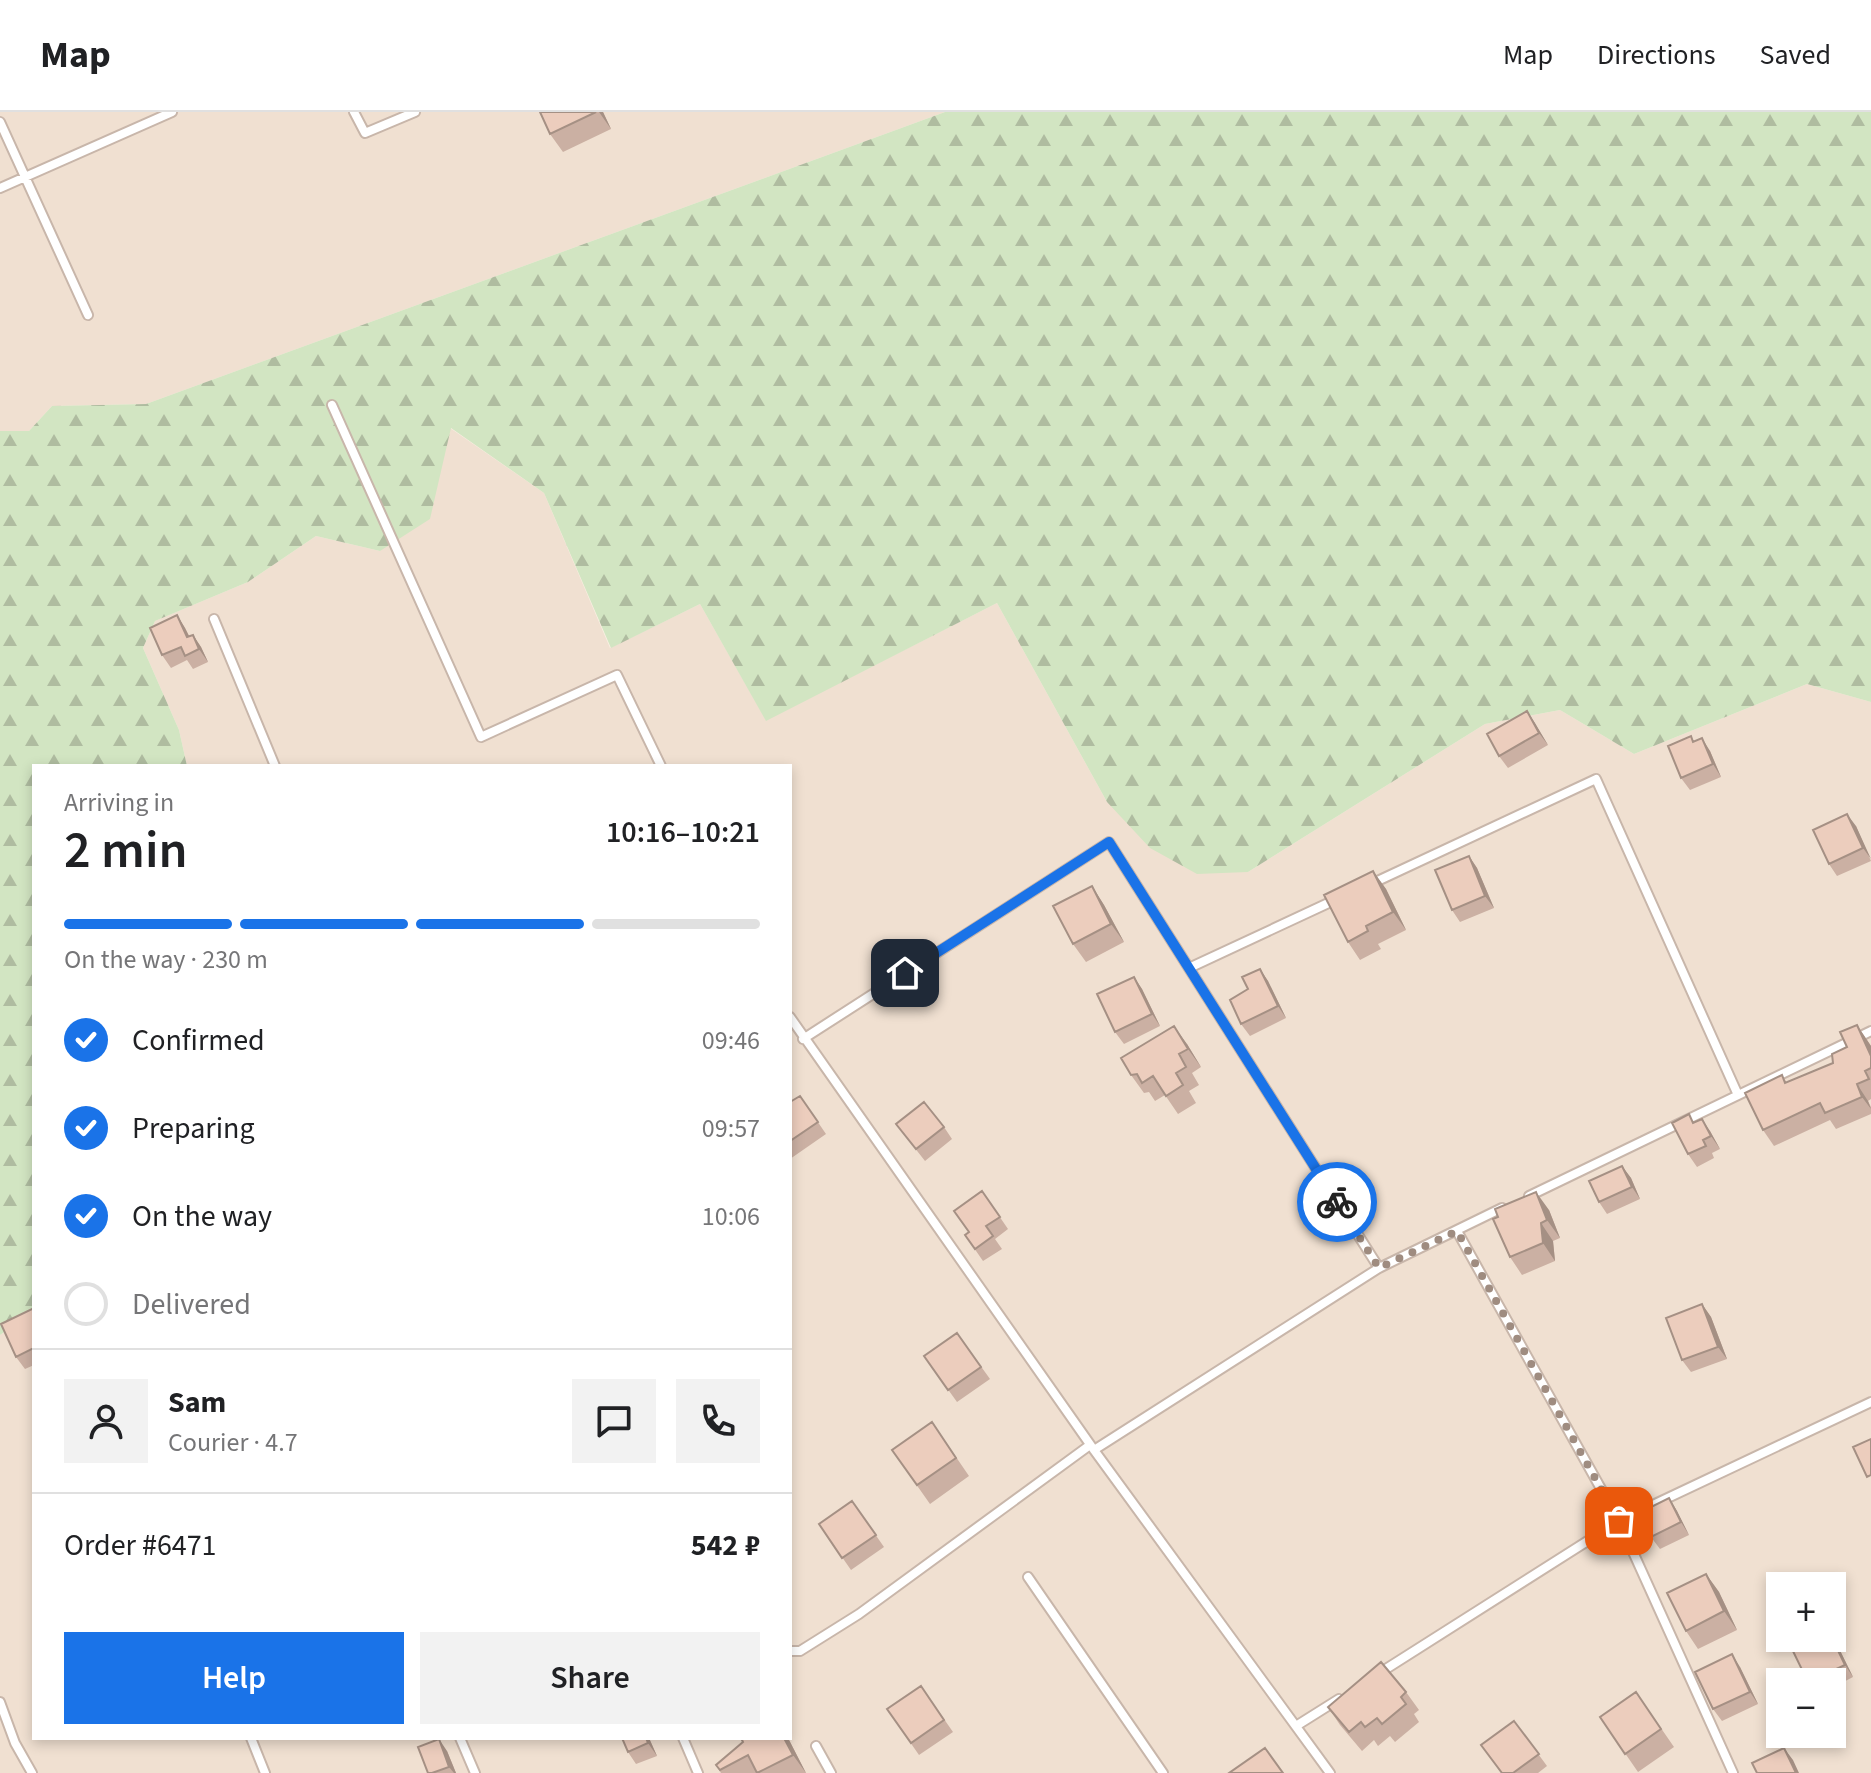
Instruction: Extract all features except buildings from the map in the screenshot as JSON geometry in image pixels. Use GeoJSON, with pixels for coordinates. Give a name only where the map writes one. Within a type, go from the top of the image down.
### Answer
{"type":"FeatureCollection","features":[{"type":"Feature","properties":{"kind":"lane"},"geometry":{"type":"LineString","coordinates":[[0,188],[172,112]]}},
{"type":"Feature","properties":{"kind":"lane"},"geometry":{"type":"LineString","coordinates":[[354,112],[365,133],[415,112]]}},
{"type":"Feature","properties":{"kind":"lane"},"geometry":{"type":"LineString","coordinates":[[0,122],[88,315]]}},
{"type":"Feature","properties":{"kind":"lane"},"geometry":{"type":"LineString","coordinates":[[332,405],[481,737],[617,675],[660,764]]}},
{"type":"Feature","properties":{"kind":"lane"},"geometry":{"type":"LineString","coordinates":[[214,619],[274,764]]}},
{"type":"Feature","properties":{"kind":"lane"},"geometry":{"type":"LineString","coordinates":[[1357,890],[1596,779],[1738,1095]]}},
{"type":"Feature","properties":{"kind":"lane"},"geometry":{"type":"LineString","coordinates":[[803,1039],[1109,842],[1379,1268]]}},
{"type":"Feature","properties":{"kind":"lane"},"geometry":{"type":"LineString","coordinates":[[1189,968],[1343,896]]}},
{"type":"Feature","properties":{"kind":"lane"},"geometry":{"type":"LineString","coordinates":[[792,1020],[1092,1448],[1330,1773]]}},
{"type":"Feature","properties":{"kind":"lane"},"geometry":{"type":"LineString","coordinates":[[792,1651],[800,1651],[859,1614],[1092,1448],[1379,1268],[1871,1031]]}},
{"type":"Feature","properties":{"kind":"lane"},"geometry":{"type":"LineString","coordinates":[[1457,1231],[1619,1521],[1733,1773]]}},
{"type":"Feature","properties":{"kind":"lane"},"geometry":{"type":"LineString","coordinates":[[1363,1684],[1619,1521],[1871,1402]]}},
{"type":"Feature","properties":{"kind":"lane"},"geometry":{"type":"LineString","coordinates":[[1028,1577],[1163,1773]]}},
{"type":"Feature","properties":{"kind":"lane"},"geometry":{"type":"LineString","coordinates":[[1296,1726],[1350,1692]]}},
{"type":"Feature","properties":{"kind":"lane"},"geometry":{"type":"LineString","coordinates":[[0,1702],[15,1743],[32,1773]]}},
{"type":"Feature","properties":{"kind":"lane"},"geometry":{"type":"LineString","coordinates":[[252,1740],[265,1773]]}},
{"type":"Feature","properties":{"kind":"lane"},"geometry":{"type":"LineString","coordinates":[[461,1740],[475,1773]]}},
{"type":"Feature","properties":{"kind":"lane"},"geometry":{"type":"LineString","coordinates":[[684,1740],[698,1773]]}},
{"type":"Feature","properties":{"kind":"lane"},"geometry":{"type":"LineString","coordinates":[[816,1746],[831,1773]]}},
{"type":"Feature","properties":{"kind":"shaded area"},"geometry":{"type":"Polygon","coordinates":[[[0,112],[945,112],[146,404],[52,406],[29,431],[0,431],[0,112]]]}},
{"type":"Feature","properties":{"kind":"shaded area"},"geometry":{"type":"Polygon","coordinates":[[[450,428],[544,493],[610,648],[700,604],[766,720],[997,603],[1107,802],[1248,872],[1485,724],[1560,710],[1634,754],[1807,684],[1871,702],[1871,1773],[0,1773],[0,1335],[32,1312],[32,1740],[792,1740],[792,764],[187,764],[179,730],[143,648],[155,621],[248,582],[316,536],[380,551],[450,428]]]}},
{"type":"Feature","properties":{"kind":"green space"},"geometry":{"type":"Polygon","coordinates":[[[945,112],[1871,112],[1871,702],[1807,684],[1634,754],[1560,710],[1485,724],[1248,872],[1197,874],[1150,848],[1107,802],[997,603],[766,721],[700,604],[611,648],[544,493],[451,428],[430,519],[380,551],[316,536],[248,582],[155,621],[143,648],[179,730],[187,764],[32,764],[32,1312],[0,1335],[0,431],[29,431],[52,406],[146,404],[945,112]]]}},
{"type":"Feature","properties":{"kind":"way so far"},"geometry":{"type":"LineString","coordinates":[[1337,1202],[1379,1268],[1457,1231],[1619,1521]]}},
{"type":"Feature","properties":{"kind":"route"},"geometry":{"type":"LineString","coordinates":[[905,973],[1109,842],[1337,1202]]}}]}
